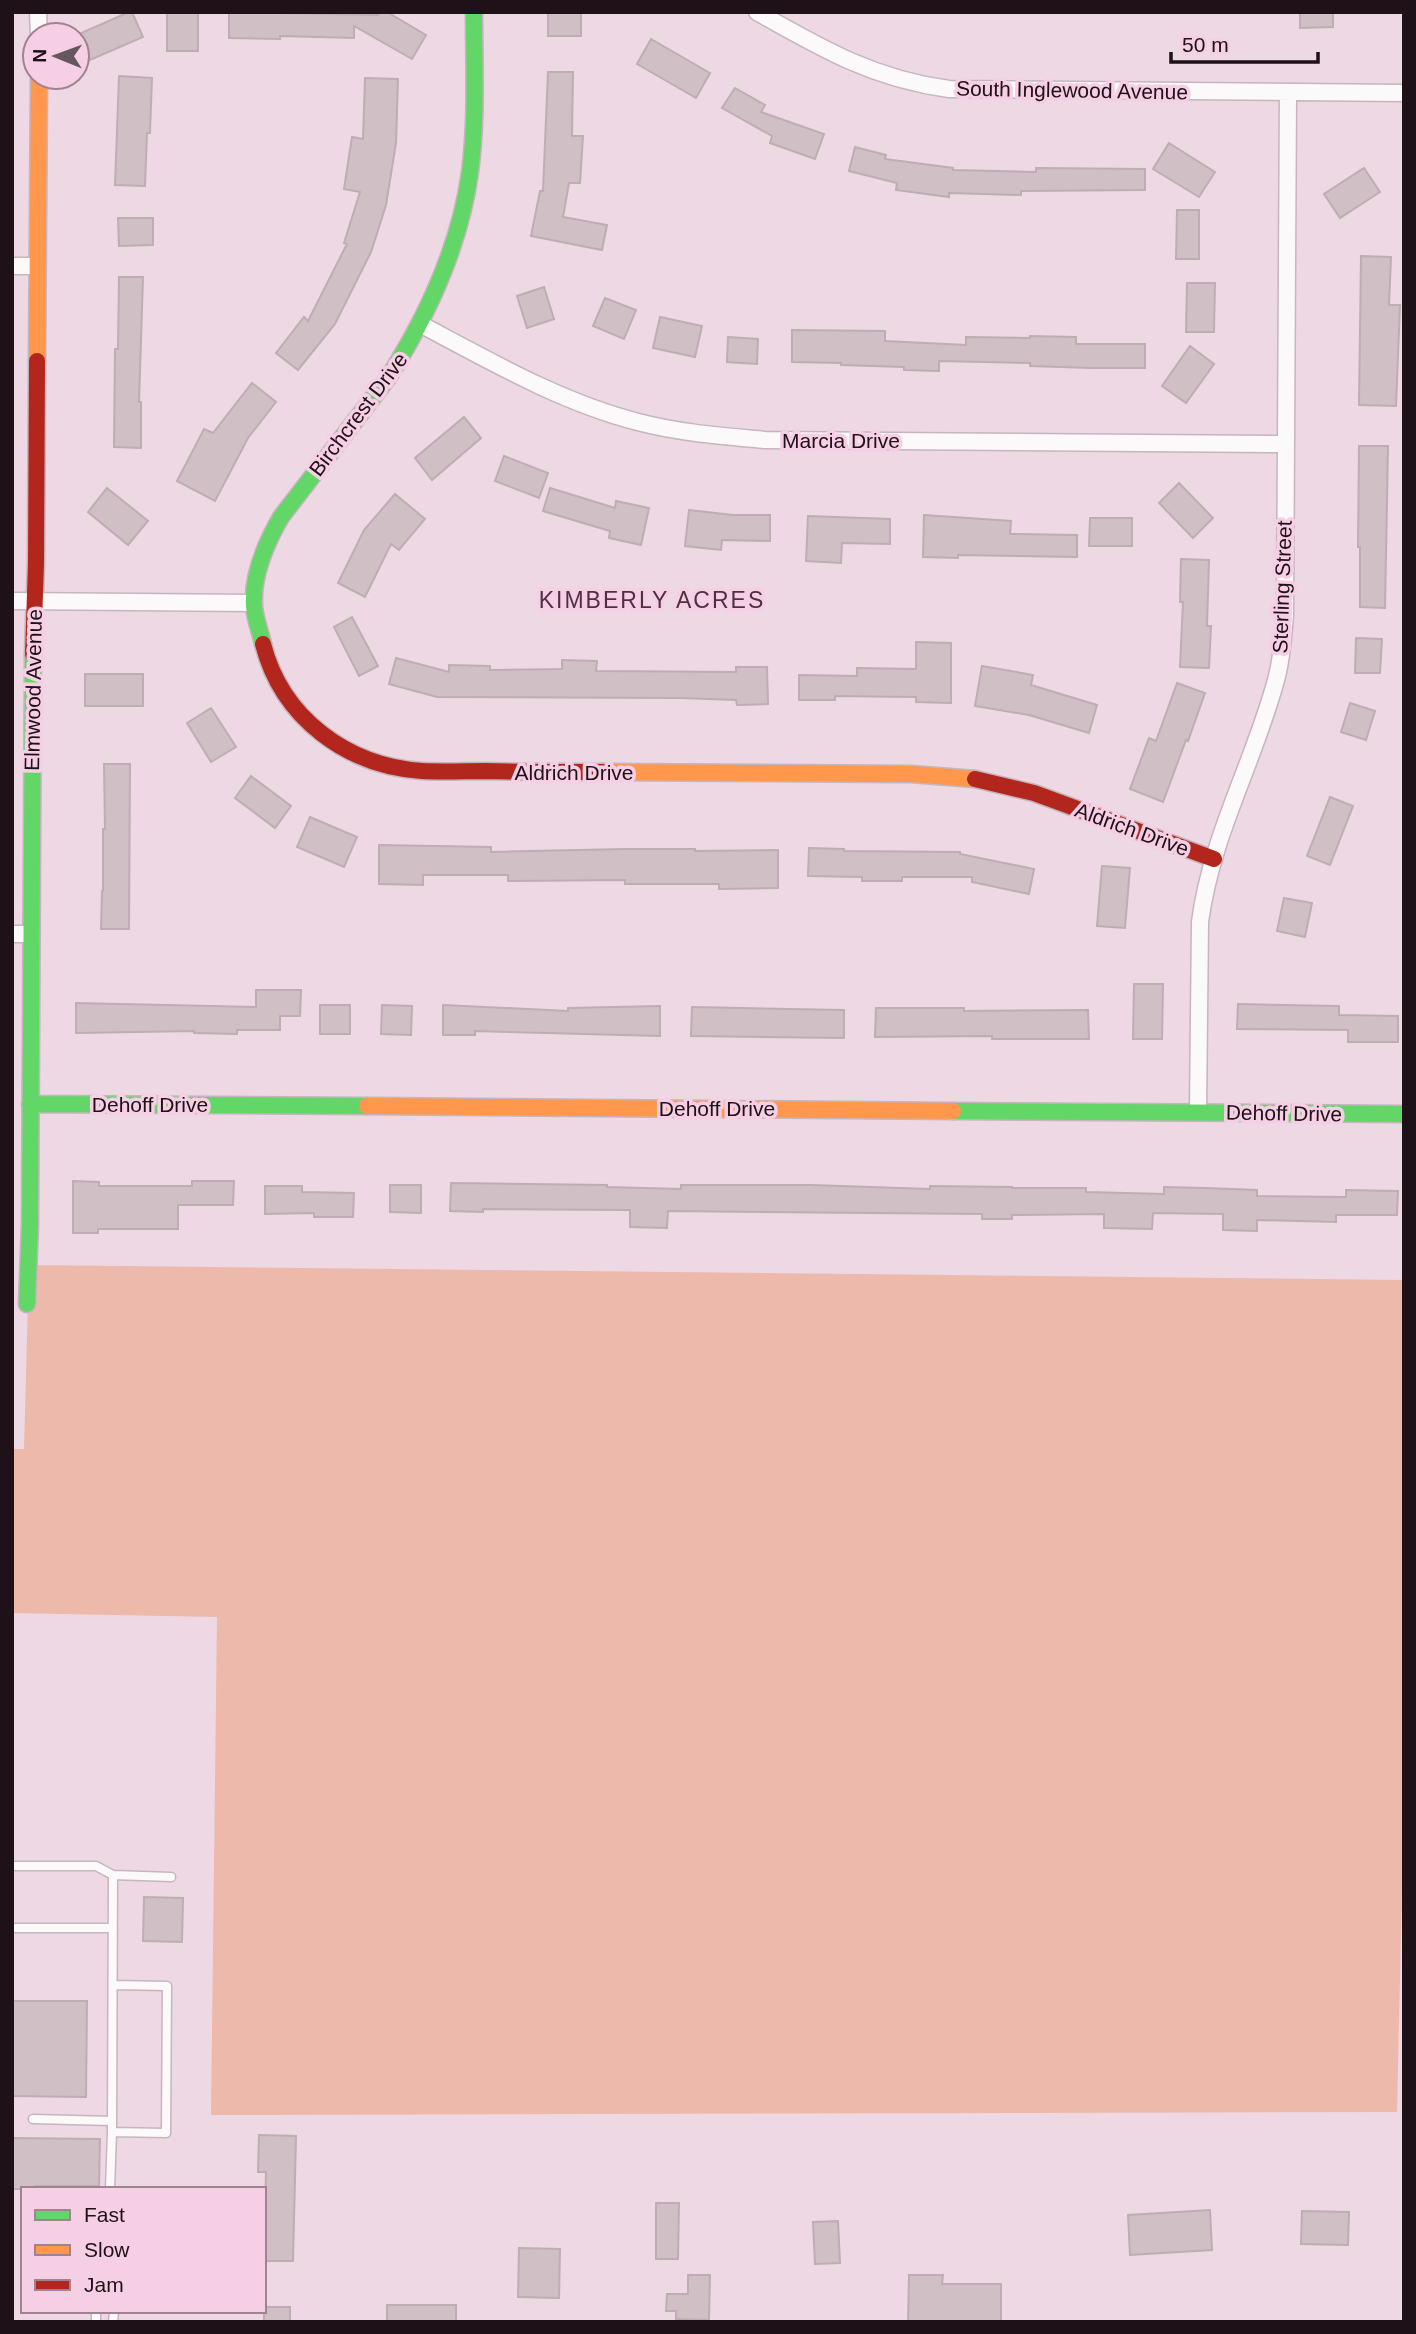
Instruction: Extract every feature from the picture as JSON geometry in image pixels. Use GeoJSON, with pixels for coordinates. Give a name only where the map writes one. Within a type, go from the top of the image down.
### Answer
{"type":"FeatureCollection","features":[{"type":"Feature","properties":{"kind":"street","name":"Birchcrest Drive"},"geometry":{"type":"LineString","coordinates":[[254,603],[259,566],[272,532],[403,356],[433,297],[451,252],[470,173],[474,12]]}},
{"type":"Feature","properties":{"kind":"street","name":"South Inglewood Avenue"},"geometry":{"type":"LineString","coordinates":[[757,12],[811,44],[850,62],[885,76],[925,86],[970,90],[1404,93]]}},
{"type":"Feature","properties":{"kind":"street","name":"Elmwood Avenue"},"geometry":{"type":"LineString","coordinates":[[27,1304],[20,1264],[30,1104],[39,91]]}},
{"type":"Feature","properties":{"kind":"street","name":"Sterling Street"},"geometry":{"type":"LineString","coordinates":[[1198,1112],[1200,922],[1204,893],[1224,825],[1270,699],[1281,657],[1285,615],[1288,92]]}},
{"type":"Feature","properties":{"kind":"street"},"geometry":{"type":"LineString","coordinates":[[12,266],[37,266]]}},
{"type":"Feature","properties":{"kind":"street","name":"Marcia Drive"},"geometry":{"type":"LineString","coordinates":[[420,324],[519,376],[578,403],[638,422],[701,435],[765,440],[1286,443]]}},
{"type":"Feature","properties":{"kind":"street"},"geometry":{"type":"LineString","coordinates":[[12,601],[254,603]]}},
{"type":"Feature","properties":{"kind":"street","name":"Aldrich Drive"},"geometry":{"type":"LineString","coordinates":[[254,603],[265,657],[278,686],[301,717],[340,748],[383,766],[422,771],[954,776],[993,782],[1034,793],[1214,859]]}},
{"type":"Feature","properties":{"kind":"street"},"geometry":{"type":"LineString","coordinates":[[12,934],[31,934]]}},
{"type":"Feature","properties":{"kind":"street","name":"Dehoff Drive"},"geometry":{"type":"LineString","coordinates":[[30,1104],[1404,1114]]}},
{"type":"Feature","properties":{"kind":"lane"},"geometry":{"type":"LineString","coordinates":[[12,1866],[96,1866],[113,1875],[170,1877]]}},
{"type":"Feature","properties":{"kind":"lane"},"geometry":{"type":"LineString","coordinates":[[109,2187],[112,2132],[113,1875]]}},
{"type":"Feature","properties":{"kind":"lane"},"geometry":{"type":"LineString","coordinates":[[12,1928],[113,1928]]}},
{"type":"Feature","properties":{"kind":"lane"},"geometry":{"type":"LineString","coordinates":[[112,2132],[166,2133],[167,2013],[167,1986],[113,1985]]}},
{"type":"Feature","properties":{"kind":"lane"},"geometry":{"type":"LineString","coordinates":[[33,2119],[112,2121]]}},
{"type":"Feature","properties":{"kind":"shaded area"},"geometry":{"type":"Polygon","coordinates":[[[29,1265],[1404,1280],[1404,1797],[1397,2112],[211,2115],[217,1617],[12,1613],[12,1449],[24,1449],[29,1265]]]}},
{"type":"Feature","properties":{"kind":"building"},"geometry":{"type":"Polygon","coordinates":[[[132,12],[143,37],[91,60],[91,29],[132,12]]]}},
{"type":"Feature","properties":{"kind":"building"},"geometry":{"type":"Polygon","coordinates":[[[167,12],[198,12],[198,51],[167,51],[167,12]]]}},
{"type":"Feature","properties":{"kind":"building"},"geometry":{"type":"Polygon","coordinates":[[[229,12],[378,15],[380,12],[387,12],[426,35],[412,59],[354,26],[354,38],[229,38],[229,12]]]}},
{"type":"Feature","properties":{"kind":"building"},"geometry":{"type":"Polygon","coordinates":[[[548,12],[581,12],[581,36],[548,36],[548,12]]]}},
{"type":"Feature","properties":{"kind":"building"},"geometry":{"type":"Polygon","coordinates":[[[1300,12],[1333,12],[1333,27],[1300,28],[1300,12]]]}},
{"type":"Feature","properties":{"kind":"building"},"geometry":{"type":"Polygon","coordinates":[[[651,39],[710,73],[696,98],[637,64],[651,39]]]}},
{"type":"Feature","properties":{"kind":"building"},"geometry":{"type":"Polygon","coordinates":[[[548,72],[573,72],[572,136],[583,136],[580,183],[569,183],[563,217],[607,225],[602,250],[531,236],[540,191],[543,191],[548,72]]]}},
{"type":"Feature","properties":{"kind":"building"},"geometry":{"type":"Polygon","coordinates":[[[119,76],[152,78],[145,186],[115,185],[119,76]]]}},
{"type":"Feature","properties":{"kind":"building"},"geometry":{"type":"Polygon","coordinates":[[[365,78],[398,79],[396,143],[386,205],[371,252],[335,324],[298,370],[276,353],[304,317],[308,321],[347,244],[344,243],[360,192],[344,189],[352,137],[363,139],[365,78]]]}},
{"type":"Feature","properties":{"kind":"building"},"geometry":{"type":"Polygon","coordinates":[[[735,88],[765,105],[761,112],[824,134],[815,159],[770,143],[772,136],[722,108],[735,88]]]}},
{"type":"Feature","properties":{"kind":"building"},"geometry":{"type":"Polygon","coordinates":[[[1169,143],[1215,172],[1199,197],[1153,169],[1169,143]]]}},
{"type":"Feature","properties":{"kind":"building"},"geometry":{"type":"Polygon","coordinates":[[[855,147],[886,155],[885,159],[953,170],[1036,172],[1036,168],[1145,169],[1145,190],[1021,191],[1021,195],[949,193],[949,197],[896,190],[897,183],[849,171],[855,147]]]}},
{"type":"Feature","properties":{"kind":"building"},"geometry":{"type":"Polygon","coordinates":[[[1364,168],[1380,192],[1340,218],[1324,194],[1364,168]]]}},
{"type":"Feature","properties":{"kind":"building"},"geometry":{"type":"Polygon","coordinates":[[[1177,210],[1199,210],[1199,259],[1176,259],[1177,210]]]}},
{"type":"Feature","properties":{"kind":"building"},"geometry":{"type":"Polygon","coordinates":[[[118,218],[153,218],[153,245],[119,246],[118,218]]]}},
{"type":"Feature","properties":{"kind":"building"},"geometry":{"type":"Polygon","coordinates":[[[1361,256],[1391,257],[1389,305],[1400,305],[1396,406],[1359,405],[1361,256]]]}},
{"type":"Feature","properties":{"kind":"building"},"geometry":{"type":"Polygon","coordinates":[[[119,277],[143,277],[139,402],[141,448],[114,447],[119,277]]]}},
{"type":"Feature","properties":{"kind":"building"},"geometry":{"type":"Polygon","coordinates":[[[1187,283],[1215,283],[1214,332],[1186,332],[1187,283]]]}},
{"type":"Feature","properties":{"kind":"building"},"geometry":{"type":"Polygon","coordinates":[[[544,287],[554,319],[527,328],[517,296],[544,287]]]}},
{"type":"Feature","properties":{"kind":"building"},"geometry":{"type":"Polygon","coordinates":[[[605,298],[636,310],[624,339],[593,326],[605,298]]]}},
{"type":"Feature","properties":{"kind":"building"},"geometry":{"type":"Polygon","coordinates":[[[660,317],[702,326],[695,357],[653,348],[660,317]]]}},
{"type":"Feature","properties":{"kind":"building"},"geometry":{"type":"Polygon","coordinates":[[[792,330],[885,331],[885,341],[966,345],[966,337],[1030,336],[1076,337],[1076,344],[1145,344],[1145,368],[939,361],[939,371],[792,362],[792,330]]]}},
{"type":"Feature","properties":{"kind":"building"},"geometry":{"type":"Polygon","coordinates":[[[728,337],[758,339],[757,364],[727,362],[728,337]]]}},
{"type":"Feature","properties":{"kind":"building"},"geometry":{"type":"Polygon","coordinates":[[[1190,346],[1214,364],[1186,403],[1162,386],[1190,346]]]}},
{"type":"Feature","properties":{"kind":"building"},"geometry":{"type":"Polygon","coordinates":[[[252,383],[276,402],[248,438],[215,501],[177,481],[204,429],[213,433],[252,383]]]}},
{"type":"Feature","properties":{"kind":"building"},"geometry":{"type":"Polygon","coordinates":[[[464,417],[481,438],[432,480],[415,458],[464,417]]]}},
{"type":"Feature","properties":{"kind":"building"},"geometry":{"type":"Polygon","coordinates":[[[1359,446],[1388,446],[1385,608],[1360,607],[1359,446]]]}},
{"type":"Feature","properties":{"kind":"building"},"geometry":{"type":"Polygon","coordinates":[[[504,456],[548,473],[539,498],[495,481],[504,456]]]}},
{"type":"Feature","properties":{"kind":"building"},"geometry":{"type":"Polygon","coordinates":[[[1179,483],[1213,518],[1193,538],[1159,503],[1179,483]]]}},
{"type":"Feature","properties":{"kind":"building"},"geometry":{"type":"Polygon","coordinates":[[[107,488],[148,521],[128,545],[88,512],[107,488]]]}},
{"type":"Feature","properties":{"kind":"building"},"geometry":{"type":"Polygon","coordinates":[[[550,488],[615,508],[616,501],[649,508],[641,545],[609,538],[610,531],[543,511],[550,488]]]}},
{"type":"Feature","properties":{"kind":"building"},"geometry":{"type":"Polygon","coordinates":[[[395,494],[425,519],[399,550],[391,544],[365,597],[338,583],[364,530],[395,494]]]}},
{"type":"Feature","properties":{"kind":"building"},"geometry":{"type":"Polygon","coordinates":[[[689,510],[733,515],[770,515],[770,541],[722,540],[721,550],[685,546],[689,510]]]}},
{"type":"Feature","properties":{"kind":"building"},"geometry":{"type":"Polygon","coordinates":[[[924,515],[1011,521],[1010,534],[1077,535],[1077,557],[923,557],[924,515]]]}},
{"type":"Feature","properties":{"kind":"building"},"geometry":{"type":"Polygon","coordinates":[[[808,516],[890,519],[890,544],[842,543],[841,563],[806,561],[808,516]]]}},
{"type":"Feature","properties":{"kind":"building"},"geometry":{"type":"Polygon","coordinates":[[[1090,518],[1132,518],[1132,546],[1089,546],[1090,518]]]}},
{"type":"Feature","properties":{"kind":"building"},"geometry":{"type":"Polygon","coordinates":[[[1181,559],[1209,560],[1209,668],[1180,667],[1183,602],[1180,602],[1181,559]]]}},
{"type":"Feature","properties":{"kind":"building"},"geometry":{"type":"Polygon","coordinates":[[[352,617],[378,666],[359,676],[334,627],[352,617]]]}},
{"type":"Feature","properties":{"kind":"building"},"geometry":{"type":"Polygon","coordinates":[[[1356,638],[1382,639],[1380,673],[1355,673],[1356,638]]]}},
{"type":"Feature","properties":{"kind":"building"},"geometry":{"type":"Polygon","coordinates":[[[916,642],[951,643],[951,703],[916,702],[916,697],[835,696],[835,700],[799,700],[799,675],[857,676],[857,668],[916,669],[916,642]]]}},
{"type":"Feature","properties":{"kind":"building"},"geometry":{"type":"Polygon","coordinates":[[[396,658],[449,672],[449,665],[490,666],[490,670],[562,669],[562,660],[597,661],[596,671],[736,672],[736,667],[767,667],[768,704],[737,705],[736,700],[680,698],[437,697],[389,684],[396,658]]]}},
{"type":"Feature","properties":{"kind":"building"},"geometry":{"type":"Polygon","coordinates":[[[982,666],[1033,675],[1031,685],[1097,705],[1089,733],[1029,715],[975,706],[982,666]]]}},
{"type":"Feature","properties":{"kind":"building"},"geometry":{"type":"Polygon","coordinates":[[[85,674],[143,674],[143,706],[85,706],[85,674]]]}},
{"type":"Feature","properties":{"kind":"building"},"geometry":{"type":"Polygon","coordinates":[[[1177,683],[1205,693],[1163,802],[1130,789],[1149,738],[1156,741],[1177,683]]]}},
{"type":"Feature","properties":{"kind":"building"},"geometry":{"type":"Polygon","coordinates":[[[1350,703],[1375,711],[1366,740],[1341,732],[1350,703]]]}},
{"type":"Feature","properties":{"kind":"building"},"geometry":{"type":"Polygon","coordinates":[[[211,708],[236,747],[211,762],[187,723],[211,708]]]}},
{"type":"Feature","properties":{"kind":"building"},"geometry":{"type":"Polygon","coordinates":[[[104,764],[130,764],[129,929],[101,929],[105,829],[104,764]]]}},
{"type":"Feature","properties":{"kind":"building"},"geometry":{"type":"Polygon","coordinates":[[[251,776],[291,806],[275,828],[235,798],[251,776]]]}},
{"type":"Feature","properties":{"kind":"building"},"geometry":{"type":"Polygon","coordinates":[[[1330,797],[1353,806],[1330,865],[1307,856],[1330,797]]]}},
{"type":"Feature","properties":{"kind":"building"},"geometry":{"type":"Polygon","coordinates":[[[310,817],[357,837],[344,867],[297,847],[310,817]]]}},
{"type":"Feature","properties":{"kind":"building"},"geometry":{"type":"Polygon","coordinates":[[[379,845],[491,847],[491,852],[778,850],[778,888],[719,889],[719,884],[625,884],[625,880],[508,881],[508,875],[423,875],[423,885],[379,884],[379,845]]]}},
{"type":"Feature","properties":{"kind":"building"},"geometry":{"type":"Polygon","coordinates":[[[809,848],[960,852],[1034,869],[1029,894],[972,882],[972,877],[902,877],[902,881],[862,881],[862,877],[808,876],[809,848]]]}},
{"type":"Feature","properties":{"kind":"building"},"geometry":{"type":"Polygon","coordinates":[[[1102,866],[1130,868],[1125,928],[1097,926],[1102,866]]]}},
{"type":"Feature","properties":{"kind":"building"},"geometry":{"type":"Polygon","coordinates":[[[1284,898],[1312,903],[1305,937],[1277,931],[1284,898]]]}},
{"type":"Feature","properties":{"kind":"building"},"geometry":{"type":"Polygon","coordinates":[[[1134,984],[1163,984],[1162,1039],[1133,1039],[1134,984]]]}},
{"type":"Feature","properties":{"kind":"building"},"geometry":{"type":"Polygon","coordinates":[[[256,990],[301,990],[300,1016],[280,1016],[280,1030],[237,1030],[237,1034],[194,1031],[76,1033],[76,1003],[256,1007],[256,990]]]}},
{"type":"Feature","properties":{"kind":"building"},"geometry":{"type":"Polygon","coordinates":[[[1238,1004],[1339,1006],[1339,1015],[1398,1016],[1398,1042],[1348,1042],[1348,1030],[1237,1029],[1238,1004]]]}},
{"type":"Feature","properties":{"kind":"building"},"geometry":{"type":"Polygon","coordinates":[[[320,1005],[350,1005],[350,1034],[320,1034],[320,1005]]]}},
{"type":"Feature","properties":{"kind":"building"},"geometry":{"type":"Polygon","coordinates":[[[382,1005],[412,1006],[411,1035],[381,1034],[382,1005]]]}},
{"type":"Feature","properties":{"kind":"building"},"geometry":{"type":"Polygon","coordinates":[[[443,1005],[568,1011],[568,1008],[660,1006],[660,1036],[475,1031],[475,1035],[443,1035],[443,1005]]]}},
{"type":"Feature","properties":{"kind":"building"},"geometry":{"type":"Polygon","coordinates":[[[692,1007],[844,1010],[844,1038],[691,1036],[692,1007]]]}},
{"type":"Feature","properties":{"kind":"building"},"geometry":{"type":"Polygon","coordinates":[[[876,1008],[964,1008],[964,1011],[1088,1010],[1089,1039],[875,1037],[876,1008]]]}},
{"type":"Feature","properties":{"kind":"building"},"geometry":{"type":"Polygon","coordinates":[[[73,1181],[99,1182],[99,1186],[192,1186],[192,1181],[234,1181],[233,1205],[178,1205],[178,1229],[98,1229],[98,1233],[73,1233],[73,1181]]]}},
{"type":"Feature","properties":{"kind":"building"},"geometry":{"type":"Polygon","coordinates":[[[451,1183],[681,1189],[681,1185],[930,1189],[930,1186],[1086,1188],[1086,1192],[1164,1194],[1164,1187],[1257,1190],[1257,1196],[1346,1197],[1346,1190],[1398,1191],[1397,1215],[1336,1215],[1336,1222],[1257,1220],[1257,1231],[1223,1230],[1223,1214],[1153,1213],[1152,1229],[1104,1228],[1104,1214],[1012,1215],[1012,1219],[982,1219],[982,1214],[668,1211],[667,1228],[630,1227],[630,1210],[450,1211],[451,1183]]]}},
{"type":"Feature","properties":{"kind":"building"},"geometry":{"type":"Polygon","coordinates":[[[390,1185],[421,1185],[421,1213],[390,1212],[390,1185]]]}},
{"type":"Feature","properties":{"kind":"building"},"geometry":{"type":"Polygon","coordinates":[[[265,1186],[302,1186],[302,1192],[354,1193],[353,1217],[314,1217],[314,1213],[265,1214],[265,1186]]]}},
{"type":"Feature","properties":{"kind":"building"},"geometry":{"type":"Polygon","coordinates":[[[144,1897],[183,1898],[182,1942],[143,1941],[144,1897]]]}},
{"type":"Feature","properties":{"kind":"building"},"geometry":{"type":"Polygon","coordinates":[[[12,2001],[87,2001],[86,2097],[12,2096],[12,2001]]]}},
{"type":"Feature","properties":{"kind":"building"},"geometry":{"type":"Polygon","coordinates":[[[259,2135],[296,2136],[293,2261],[266,2261],[266,2172],[258,2172],[259,2135]]]}},
{"type":"Feature","properties":{"kind":"building"},"geometry":{"type":"Polygon","coordinates":[[[12,2138],[100,2139],[99,2186],[35,2186],[12,2189],[12,2138]]]}},
{"type":"Feature","properties":{"kind":"building"},"geometry":{"type":"Polygon","coordinates":[[[656,2203],[679,2203],[678,2259],[656,2259],[656,2203]]]}},
{"type":"Feature","properties":{"kind":"building"},"geometry":{"type":"Polygon","coordinates":[[[1210,2210],[1212,2250],[1130,2255],[1128,2215],[1210,2210]]]}},
{"type":"Feature","properties":{"kind":"building"},"geometry":{"type":"Polygon","coordinates":[[[1302,2211],[1349,2212],[1348,2245],[1301,2244],[1302,2211]]]}},
{"type":"Feature","properties":{"kind":"building"},"geometry":{"type":"Polygon","coordinates":[[[838,2221],[840,2263],[815,2264],[813,2222],[838,2221]]]}},
{"type":"Feature","properties":{"kind":"building"},"geometry":{"type":"Polygon","coordinates":[[[519,2248],[560,2249],[559,2298],[518,2297],[519,2248]]]}},
{"type":"Feature","properties":{"kind":"building"},"geometry":{"type":"Polygon","coordinates":[[[688,2275],[710,2275],[709,2320],[676,2319],[676,2311],[666,2311],[667,2294],[688,2294],[688,2275]]]}},
{"type":"Feature","properties":{"kind":"building"},"geometry":{"type":"Polygon","coordinates":[[[909,2275],[943,2275],[942,2284],[1001,2284],[1001,2322],[908,2322],[909,2275]]]}},
{"type":"Feature","properties":{"kind":"building"},"geometry":{"type":"Polygon","coordinates":[[[387,2305],[456,2305],[456,2322],[387,2322],[387,2305]]]}},
{"type":"Feature","properties":{"kind":"building"},"geometry":{"type":"Polygon","coordinates":[[[266,2307],[290,2307],[290,2322],[264,2322],[266,2307]]]}},
{"type":"Feature","properties":{"kind":"traffic: fast"},"geometry":{"type":"LineString","coordinates":[[263,644],[255,616],[254,594],[261,560],[270,538],[281,517],[388,378],[403,354],[429,305],[459,227],[470,172],[474,132],[474,12]]}},
{"type":"Feature","properties":{"kind":"traffic: fast"},"geometry":{"type":"LineString","coordinates":[[27,1304],[30,1224],[33,654]]}},
{"type":"Feature","properties":{"kind":"traffic: fast"},"geometry":{"type":"LineString","coordinates":[[30,1104],[367,1106]]}},
{"type":"Feature","properties":{"kind":"traffic: fast"},"geometry":{"type":"LineString","coordinates":[[953,1111],[1404,1114]]}},
{"type":"Feature","properties":{"kind":"traffic: slow"},"geometry":{"type":"LineString","coordinates":[[37,361],[39,91]]}},
{"type":"Feature","properties":{"kind":"traffic: slow"},"geometry":{"type":"LineString","coordinates":[[603,772],[911,774],[975,779]]}},
{"type":"Feature","properties":{"kind":"traffic: slow"},"geometry":{"type":"LineString","coordinates":[[367,1106],[953,1111]]}},
{"type":"Feature","properties":{"kind":"traffic: jam"},"geometry":{"type":"LineString","coordinates":[[33,654],[37,361]]}},
{"type":"Feature","properties":{"kind":"traffic: jam"},"geometry":{"type":"LineString","coordinates":[[263,644],[272,670],[285,694],[302,715],[344,748],[368,759],[394,767],[422,771],[603,772]]}},
{"type":"Feature","properties":{"kind":"traffic: jam"},"geometry":{"type":"LineString","coordinates":[[975,779],[1034,793],[1214,859]]}},
{"type":"Feature","properties":{"kind":"district","name":"KIMBERLY ACRES"},"geometry":{"type":"Point","coordinates":[652,600]}}]}
